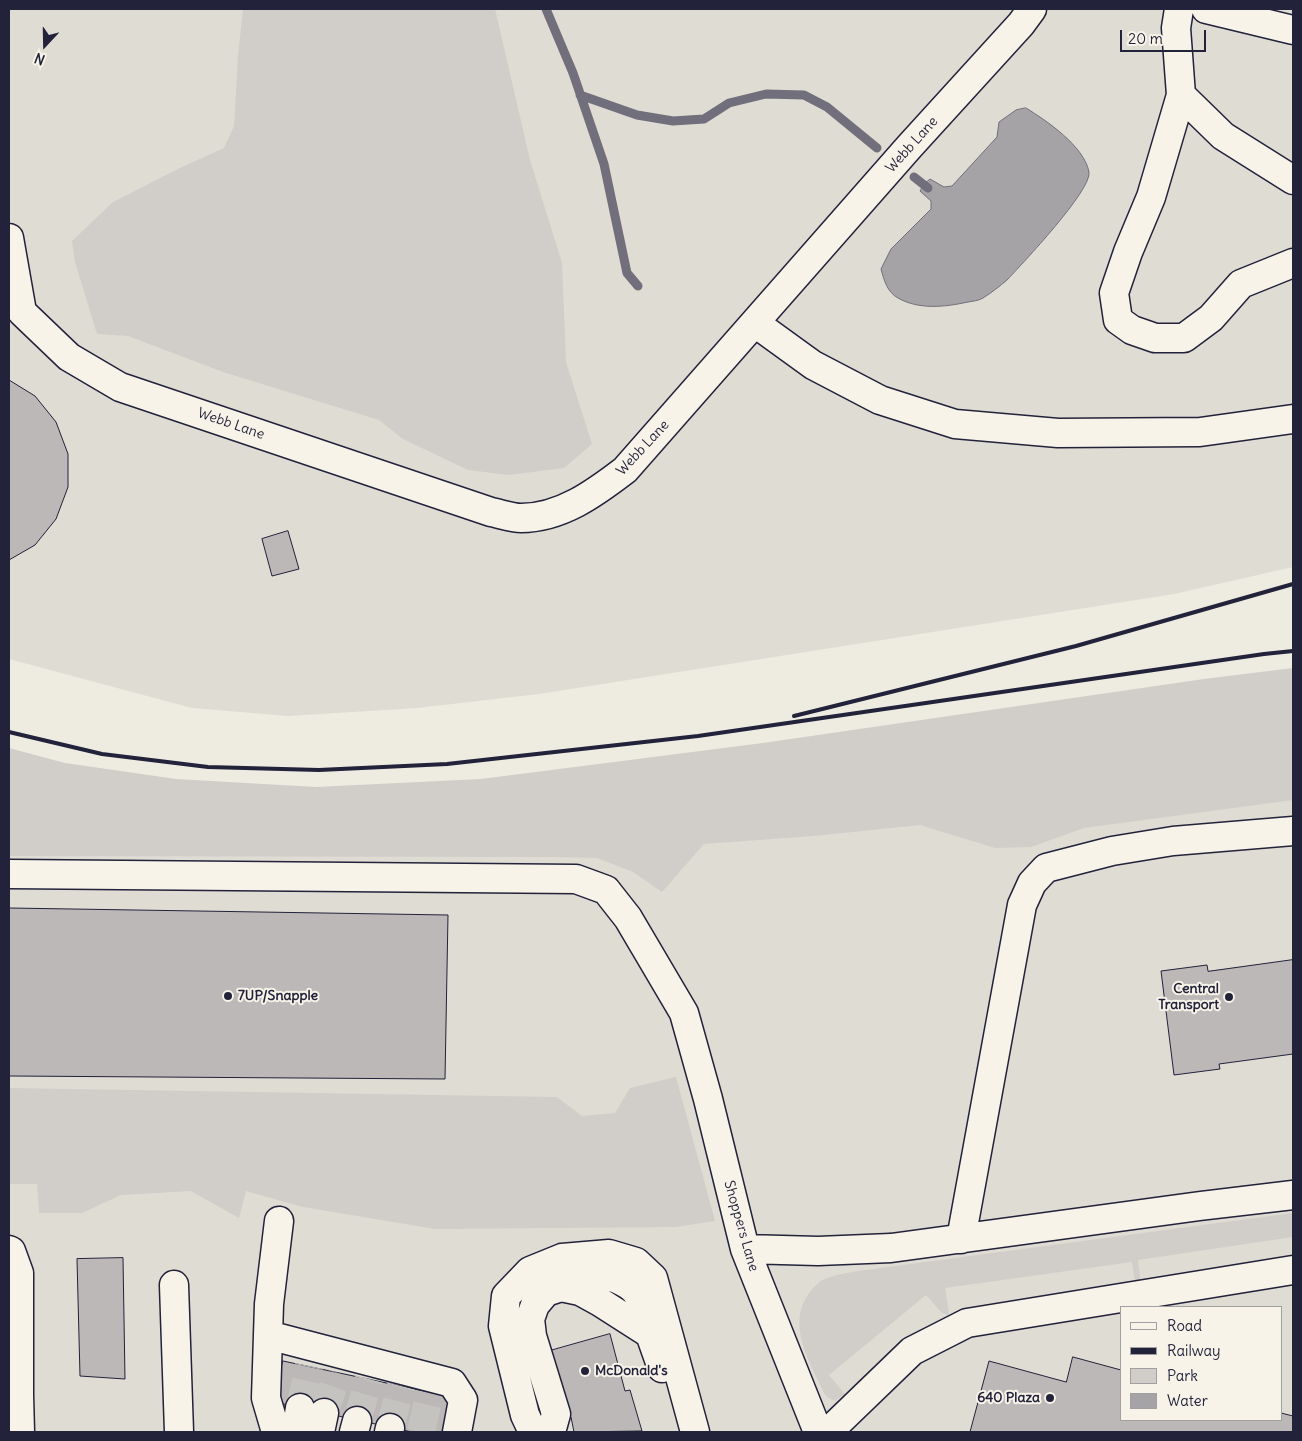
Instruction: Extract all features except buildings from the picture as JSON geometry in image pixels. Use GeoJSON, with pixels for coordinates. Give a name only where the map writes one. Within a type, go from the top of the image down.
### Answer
{"type":"FeatureCollection","features":[{"type":"Feature","properties":{"kind":"street","name":"Webb Lane"},"geometry":{"type":"LineString","coordinates":[[9,238],[22,312],[69,357],[120,387],[491,512],[521,518],[544,515],[596,493],[624,470],[909,147],[1021,24],[1032,9]]}},
{"type":"Feature","properties":{"kind":"street"},"geometry":{"type":"LineString","coordinates":[[1180,9],[1176,28],[1181,95],[1151,197],[1114,292],[1118,320],[1132,330],[1155,338],[1184,338],[1211,318],[1241,284],[1293,263]]}},
{"type":"Feature","properties":{"kind":"street"},"geometry":{"type":"LineString","coordinates":[[1206,9],[1293,30]]}},
{"type":"Feature","properties":{"kind":"street"},"geometry":{"type":"LineString","coordinates":[[1181,95],[1223,136],[1293,180]]}},
{"type":"Feature","properties":{"kind":"street"},"geometry":{"type":"LineString","coordinates":[[755,323],[813,366],[880,400],[955,424],[1058,432],[1200,432],[1293,420]]}},
{"type":"Feature","properties":{"kind":"street"},"geometry":{"type":"LineString","coordinates":[[961,1239],[1022,905],[1032,883],[1046,868],[1112,851],[1173,841],[1293,831]]}},
{"type":"Feature","properties":{"kind":"street","name":"Shoppers Lane"},"geometry":{"type":"LineString","coordinates":[[9,874],[576,879],[606,890],[628,918],[684,1013],[708,1099],[745,1249],[818,1432]]}},
{"type":"Feature","properties":{"kind":"street"},"geometry":{"type":"LineString","coordinates":[[745,1249],[818,1251],[891,1248],[1200,1206],[1293,1196]]}},
{"type":"Feature","properties":{"kind":"street"},"geometry":{"type":"LineString","coordinates":[[276,1432],[266,1398],[269,1304],[279,1221]]}},
{"type":"Feature","properties":{"kind":"street"},"geometry":{"type":"LineString","coordinates":[[9,1250],[19,1274],[14,1395],[20,1432]]}},
{"type":"Feature","properties":{"kind":"street"},"geometry":{"type":"LineString","coordinates":[[533,1432],[526,1415],[503,1326],[506,1296],[530,1271],[562,1258],[609,1254],[636,1262],[654,1278],[695,1432]]}},
{"type":"Feature","properties":{"kind":"street"},"geometry":{"type":"LineString","coordinates":[[828,1432],[912,1351],[967,1324],[1293,1270]]}},
{"type":"Feature","properties":{"kind":"street"},"geometry":{"type":"LineString","coordinates":[[174,1285],[179,1432]]}},
{"type":"Feature","properties":{"kind":"street"},"geometry":{"type":"LineString","coordinates":[[551,1432],[556,1414],[532,1336],[530,1319],[535,1304],[546,1292],[561,1287],[580,1291],[650,1334],[663,1370],[684,1393]]}},
{"type":"Feature","properties":{"kind":"street"},"geometry":{"type":"LineString","coordinates":[[268,1334],[311,1356],[431,1385],[452,1383],[463,1400],[457,1432]]}},
{"type":"Feature","properties":{"kind":"shaded area"},"geometry":{"type":"Polygon","coordinates":[[[9,9],[1293,9],[1293,567],[1174,594],[539,694],[417,708],[288,716],[192,708],[9,659],[9,9]]]}},
{"type":"Feature","properties":{"kind":"shaded area"},"geometry":{"type":"Polygon","coordinates":[[[1293,682],[1293,1432],[9,1432],[9,767],[266,805],[1293,682]]]}},
{"type":"Feature","properties":{"kind":"green space"},"geometry":{"type":"Polygon","coordinates":[[[243,9],[495,9],[530,160],[562,263],[566,362],[592,444],[564,468],[509,475],[468,470],[403,439],[379,420],[223,372],[128,336],[97,334],[75,262],[72,241],[113,202],[224,148],[234,126],[243,9]]]}},
{"type":"Feature","properties":{"kind":"green space"},"geometry":{"type":"Polygon","coordinates":[[[1293,668],[1293,800],[1084,828],[1031,847],[995,848],[920,825],[814,836],[704,844],[662,892],[633,872],[597,858],[9,856],[9,748],[65,763],[176,779],[316,787],[481,779],[763,743],[1204,679],[1293,668]]]}},
{"type":"Feature","properties":{"kind":"green space"},"geometry":{"type":"Polygon","coordinates":[[[676,1077],[715,1221],[676,1227],[435,1229],[303,1207],[246,1191],[239,1218],[191,1191],[121,1195],[82,1213],[39,1213],[37,1184],[9,1184],[9,1088],[557,1097],[582,1116],[615,1113],[630,1088],[676,1077]]]}},
{"type":"Feature","properties":{"kind":"green space"},"geometry":{"type":"Polygon","coordinates":[[[1293,1213],[1293,1237],[1138,1260],[1141,1285],[1135,1283],[1132,1262],[945,1288],[948,1315],[942,1313],[926,1295],[829,1375],[845,1394],[835,1401],[824,1393],[802,1343],[800,1317],[803,1304],[817,1284],[824,1279],[836,1275],[1293,1213]]]}},
{"type":"Feature","properties":{"kind":"water"},"geometry":{"type":"Polygon","coordinates":[[[1026,108],[1064,135],[1086,162],[1089,172],[1087,181],[1080,194],[1055,227],[1015,272],[983,298],[959,304],[923,306],[898,298],[891,292],[881,269],[891,249],[931,209],[931,201],[920,191],[924,184],[930,179],[944,187],[952,186],[997,137],[999,122],[1016,110],[1026,108]]]}},
{"type":"Feature","properties":{"kind":"waterway"},"geometry":{"type":"LineString","coordinates":[[546,9],[573,73],[604,164],[627,273],[638,286]]}},
{"type":"Feature","properties":{"kind":"waterway"},"geometry":{"type":"LineString","coordinates":[[580,95],[637,115],[673,121],[704,119],[729,103],[766,94],[804,95],[827,107],[877,148]]}},
{"type":"Feature","properties":{"kind":"waterway"},"geometry":{"type":"LineString","coordinates":[[914,177],[928,188]]}},
{"type":"Feature","properties":{"kind":"tunnel"},"geometry":{"type":"LineString","coordinates":[[300,1408],[309,1366]]}},
{"type":"Feature","properties":{"kind":"tunnel"},"geometry":{"type":"LineString","coordinates":[[324,1413],[338,1373]]}},
{"type":"Feature","properties":{"kind":"tunnel"},"geometry":{"type":"LineString","coordinates":[[357,1421],[369,1379]]}},
{"type":"Feature","properties":{"kind":"tunnel"},"geometry":{"type":"LineString","coordinates":[[390,1428],[401,1386]]}},
{"type":"Feature","properties":{"kind":"tunnel"},"geometry":{"type":"LineString","coordinates":[[421,1432],[430,1392]]}},
{"type":"Feature","properties":{"kind":"railway"},"geometry":{"type":"LineString","coordinates":[[794,716],[1076,646],[1293,584]]}},
{"type":"Feature","properties":{"kind":"railway"},"geometry":{"type":"LineString","coordinates":[[9,732],[102,754],[208,767],[319,770],[447,764],[698,736],[1293,651]]}},
{"type":"Feature","properties":{"kind":"place","name":"7UP/Snapple"},"geometry":{"type":"Point","coordinates":[228,996]}},
{"type":"Feature","properties":{"kind":"place","name":"Central Transport"},"geometry":{"type":"Point","coordinates":[1229,997]}},
{"type":"Feature","properties":{"kind":"place","name":"McDonald's"},"geometry":{"type":"Point","coordinates":[585,1371]}},
{"type":"Feature","properties":{"kind":"place","name":"640 Plaza"},"geometry":{"type":"Point","coordinates":[1050,1398]}}]}
